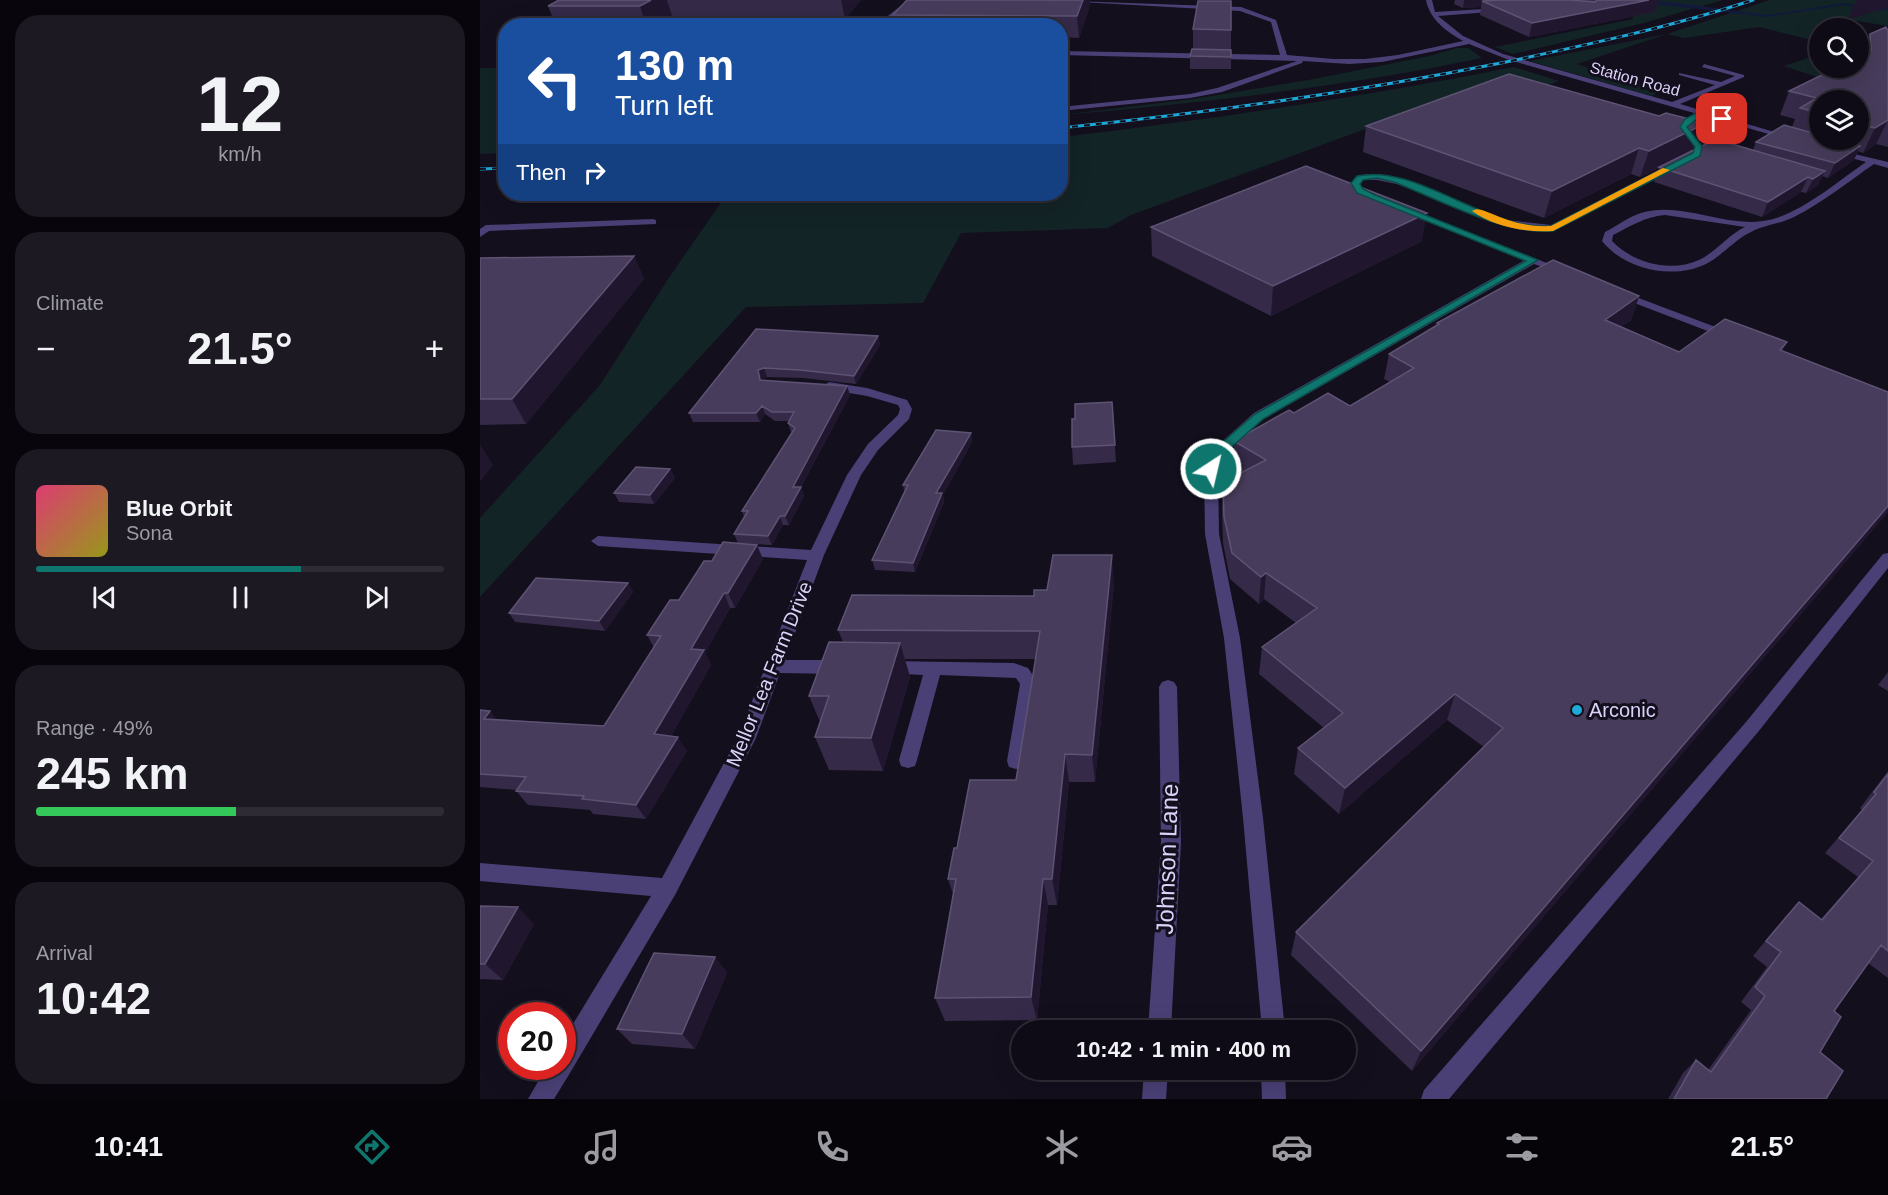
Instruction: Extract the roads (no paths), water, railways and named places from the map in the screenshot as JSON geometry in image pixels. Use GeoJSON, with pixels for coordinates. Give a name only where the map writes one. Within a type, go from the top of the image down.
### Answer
{"type":"FeatureCollection","features":[{"type":"Feature","properties":{"kind":"street"},"geometry":{"type":"LineString","coordinates":[[892,18],[911,0]]}},
{"type":"Feature","properties":{"kind":"street"},"geometry":{"type":"LineString","coordinates":[[1048,0],[1241,9],[1274,21],[1284,57]]}},
{"type":"Feature","properties":{"kind":"street","name":"Station Road"},"geometry":{"type":"LineString","coordinates":[[1429,0],[1434,14],[1451,30],[1469,42],[1532,66],[1797,140]]}},
{"type":"Feature","properties":{"kind":"street"},"geometry":{"type":"LineString","coordinates":[[1434,14],[1503,10]]}},
{"type":"Feature","properties":{"kind":"street"},"geometry":{"type":"LineString","coordinates":[[1068,53],[1284,57],[1337,62],[1413,54],[1451,43],[1469,42]]}},
{"type":"Feature","properties":{"kind":"street"},"geometry":{"type":"LineString","coordinates":[[1068,108],[1190,96],[1219,90],[1305,60]]}},
{"type":"Feature","properties":{"kind":"street"},"geometry":{"type":"LineString","coordinates":[[1672,105],[1742,76],[1704,66]]}},
{"type":"Feature","properties":{"kind":"street"},"geometry":{"type":"LineString","coordinates":[[1681,74],[1720,84]]}},
{"type":"Feature","properties":{"kind":"street"},"geometry":{"type":"LineString","coordinates":[[1384,202],[1360,191],[1355,183],[1360,178],[1377,175],[1397,180],[1514,226],[1553,228],[1697,154],[1698,146],[1683,127],[1700,113]]}},
{"type":"Feature","properties":{"kind":"street"},"geometry":{"type":"LineString","coordinates":[[1765,140],[1775,134]]}},
{"type":"Feature","properties":{"kind":"street"},"geometry":{"type":"LineString","coordinates":[[1833,150],[1888,165]]}},
{"type":"Feature","properties":{"kind":"street"},"geometry":{"type":"LineString","coordinates":[[1765,224],[1744,224],[1684,214],[1647,214],[1608,234],[1607,241],[1614,251],[1629,260],[1653,267],[1678,268],[1702,262],[1740,232],[1749,227],[1765,224],[1783,218],[1872,161]]}},
{"type":"Feature","properties":{"kind":"street"},"geometry":{"type":"LineString","coordinates":[[1825,182],[1836,185]]}},
{"type":"Feature","properties":{"kind":"street"},"geometry":{"type":"LineString","coordinates":[[1394,206],[1577,277]]}},
{"type":"Feature","properties":{"kind":"street"},"geometry":{"type":"LineString","coordinates":[[480,234],[486,228],[653,222]]}},
{"type":"Feature","properties":{"kind":"street"},"geometry":{"type":"LineString","coordinates":[[1272,1020],[1253,818],[1232,638],[1212,534],[1211,469],[1221,450],[1259,417],[1533,260]]}},
{"type":"Feature","properties":{"kind":"street"},"geometry":{"type":"LineString","coordinates":[[1609,290],[1740,340]]}},
{"type":"Feature","properties":{"kind":"street","name":"Mellor Lea Farm Drive"},"geometry":{"type":"LineString","coordinates":[[576,1042],[668,888],[747,738],[816,555],[854,475],[873,447],[904,416],[906,409],[903,403],[880,394],[808,383]]}},
{"type":"Feature","properties":{"kind":"street","name":"Mellor Lea Farm Drive"},"geometry":{"type":"LineString","coordinates":[[598,542],[816,555]]}},
{"type":"Feature","properties":{"kind":"street"},"geometry":{"type":"LineString","coordinates":[[1433,1099],[1752,727],[1888,558]]}},
{"type":"Feature","properties":{"kind":"street"},"geometry":{"type":"LineString","coordinates":[[775,666],[855,667]]}},
{"type":"Feature","properties":{"kind":"street"},"geometry":{"type":"LineString","coordinates":[[877,668],[1014,670],[1022,673],[1029,683],[1016,761]]}},
{"type":"Feature","properties":{"kind":"street"},"geometry":{"type":"LineString","coordinates":[[908,760],[934,668]]}},
{"type":"Feature","properties":{"kind":"street","name":"Johnson Lane"},"geometry":{"type":"LineString","coordinates":[[1160,1020],[1171,842],[1168,687]]}},
{"type":"Feature","properties":{"kind":"street"},"geometry":{"type":"LineString","coordinates":[[480,872],[668,888]]}},
{"type":"Feature","properties":{"kind":"street","name":"Mellor Lea Farm Drive"},"geometry":{"type":"LineString","coordinates":[[540,1099],[553,1080]]}},
{"type":"Feature","properties":{"kind":"street"},"geometry":{"type":"LineString","coordinates":[[1154,1099],[1155,1080]]}},
{"type":"Feature","properties":{"kind":"street"},"geometry":{"type":"LineString","coordinates":[[1273,1080],[1274,1099]]}},
{"type":"Feature","properties":{"kind":"waterway"},"geometry":{"type":"LineString","coordinates":[[1646,2],[1768,16],[1843,4],[1888,10]]}},
{"type":"Feature","properties":{"kind":"railway"},"geometry":{"type":"LineString","coordinates":[[1068,127],[1281,101],[1446,74],[1628,35],[1753,0]]}},
{"type":"Feature","properties":{"kind":"railway"},"geometry":{"type":"LineString","coordinates":[[480,169],[498,168]]}},
{"type":"Feature","properties":{"kind":"place","name":"Arconic"},"geometry":{"type":"Point","coordinates":[1577,710]}}]}
